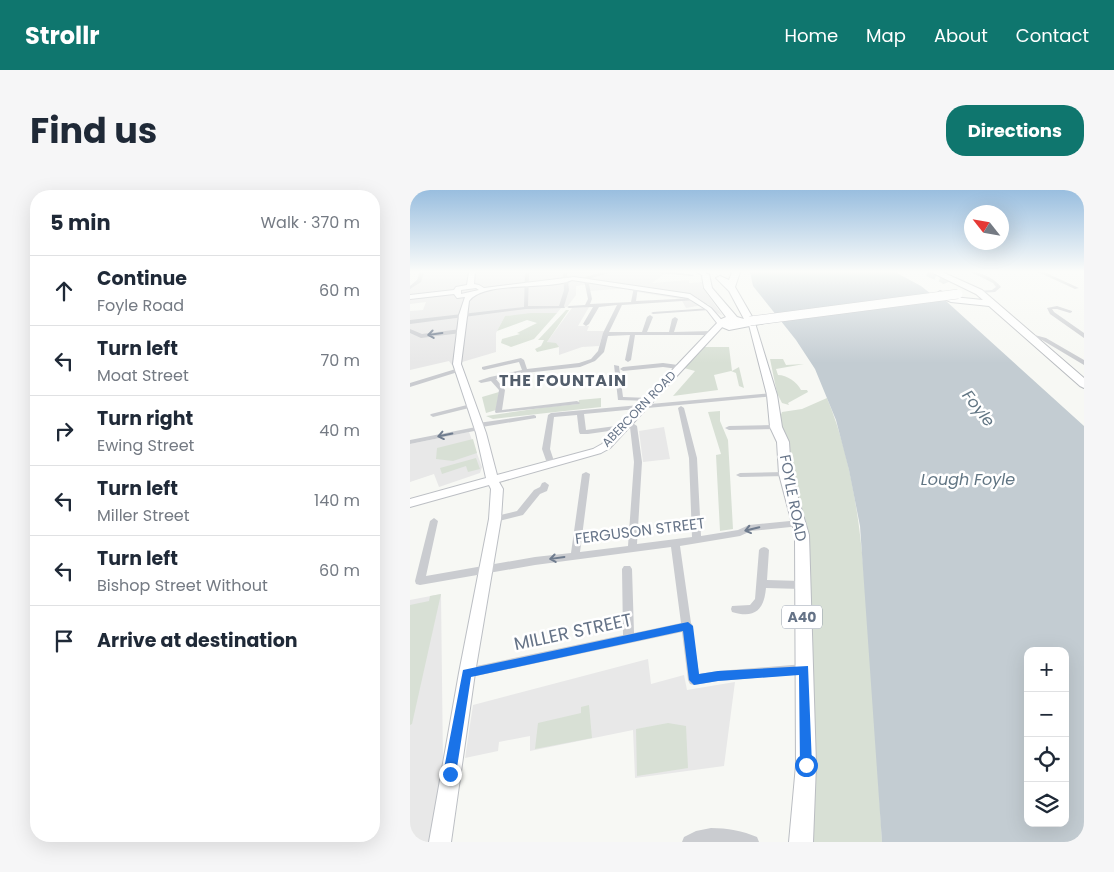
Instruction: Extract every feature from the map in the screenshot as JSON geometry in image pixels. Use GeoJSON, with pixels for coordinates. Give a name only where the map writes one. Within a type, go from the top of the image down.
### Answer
{"type":"FeatureCollection","features":[{"type":"Feature","properties":{"kind":"highway"},"geometry":{"type":"LineString","coordinates":[[715,302],[725,323],[875,302]]}},
{"type":"Feature","properties":{"kind":"highway","name":"FOYLE ROAD"},"geometry":{"type":"LineString","coordinates":[[742,302],[753,319]]}},
{"type":"Feature","properties":{"kind":"highway"},"geometry":{"type":"LineString","coordinates":[[985,302],[1027,334],[1084,384]]}},
{"type":"Feature","properties":{"kind":"main road","name":"FOYLE ROAD"},"geometry":{"type":"LineString","coordinates":[[753,319],[772,396],[776,427],[783,442],[785,474],[802,535],[801,586],[806,765],[801,842]]}},
{"type":"Feature","properties":{"kind":"street"},"geometry":{"type":"LineString","coordinates":[[440,842],[466,674],[484,569],[495,519],[497,490],[492,479],[479,427],[470,406],[458,366],[461,330],[466,302]]}},
{"type":"Feature","properties":{"kind":"street"},"geometry":{"type":"LineString","coordinates":[[526,302],[526,308]]}},
{"type":"Feature","properties":{"kind":"street"},"geometry":{"type":"LineString","coordinates":[[410,322],[526,308],[562,307],[564,302]]}},
{"type":"Feature","properties":{"kind":"street"},"geometry":{"type":"LineString","coordinates":[[569,306],[642,302]]}},
{"type":"Feature","properties":{"kind":"street"},"geometry":{"type":"LineString","coordinates":[[702,302],[725,323]]}},
{"type":"Feature","properties":{"kind":"street"},"geometry":{"type":"LineString","coordinates":[[480,381],[524,371],[584,364],[599,355],[606,334],[620,304]]}},
{"type":"Feature","properties":{"kind":"street"},"geometry":{"type":"LineString","coordinates":[[586,324],[597,305]]}},
{"type":"Feature","properties":{"kind":"street"},"geometry":{"type":"LineString","coordinates":[[1070,312],[1057,307],[1049,308],[1052,313],[1084,336]]}},
{"type":"Feature","properties":{"kind":"street"},"geometry":{"type":"LineString","coordinates":[[644,333],[652,315],[709,308]]}},
{"type":"Feature","properties":{"kind":"street"},"geometry":{"type":"LineString","coordinates":[[671,333],[675,320]]}},
{"type":"Feature","properties":{"kind":"street"},"geometry":{"type":"LineString","coordinates":[[606,334],[671,333],[725,323]]}},
{"type":"Feature","properties":{"kind":"street","name":"ABERCORN ROAD"},"geometry":{"type":"LineString","coordinates":[[410,503],[597,451],[606,446],[678,367],[725,323]]}},
{"type":"Feature","properties":{"kind":"street"},"geometry":{"type":"LineString","coordinates":[[410,331],[421,336],[461,330]]}},
{"type":"Feature","properties":{"kind":"street"},"geometry":{"type":"LineString","coordinates":[[628,360],[633,333]]}},
{"type":"Feature","properties":{"kind":"street"},"geometry":{"type":"LineString","coordinates":[[1027,334],[1044,339],[1084,363]]}},
{"type":"Feature","properties":{"kind":"street"},"geometry":{"type":"LineString","coordinates":[[484,368],[521,360],[524,371]]}},
{"type":"Feature","properties":{"kind":"street"},"geometry":{"type":"LineString","coordinates":[[645,403],[620,399],[619,367],[662,365],[678,367]]}},
{"type":"Feature","properties":{"kind":"street"},"geometry":{"type":"LineString","coordinates":[[410,384],[458,366]]}},
{"type":"Feature","properties":{"kind":"street"},"geometry":{"type":"LineString","coordinates":[[492,378],[502,390],[498,412],[577,403]]}},
{"type":"Feature","properties":{"kind":"street"},"geometry":{"type":"LineString","coordinates":[[551,464],[546,449],[550,415],[645,403],[772,396]]}},
{"type":"Feature","properties":{"kind":"street"},"geometry":{"type":"LineString","coordinates":[[433,416],[470,406]]}},
{"type":"Feature","properties":{"kind":"street"},"geometry":{"type":"LineString","coordinates":[[681,408],[693,458],[697,540]]}},
{"type":"Feature","properties":{"kind":"street"},"geometry":{"type":"LineString","coordinates":[[580,412],[585,432],[626,425],[633,426],[638,462],[632,548]]}},
{"type":"Feature","properties":{"kind":"street"},"geometry":{"type":"LineString","coordinates":[[410,442],[534,417]]}},
{"type":"Feature","properties":{"kind":"street"},"geometry":{"type":"LineString","coordinates":[[729,428],[776,427]]}},
{"type":"Feature","properties":{"kind":"street"},"geometry":{"type":"LineString","coordinates":[[575,555],[586,474]]}},
{"type":"Feature","properties":{"kind":"street"},"geometry":{"type":"LineString","coordinates":[[740,475],[785,474]]}},
{"type":"Feature","properties":{"kind":"street"},"geometry":{"type":"LineString","coordinates":[[495,519],[520,513],[537,492],[544,489],[544,485]]}},
{"type":"Feature","properties":{"kind":"street","name":"FERGUSON STREET"},"geometry":{"type":"LineString","coordinates":[[434,522],[420,580],[575,555],[697,540],[740,533],[748,528],[800,523]]}},
{"type":"Feature","properties":{"kind":"street"},"geometry":{"type":"LineString","coordinates":[[675,542],[694,680],[718,676],[804,669]]}},
{"type":"Feature","properties":{"kind":"street"},"geometry":{"type":"LineString","coordinates":[[736,609],[753,609],[760,600],[764,550]]}},
{"type":"Feature","properties":{"kind":"street"},"geometry":{"type":"LineString","coordinates":[[627,569],[629,638]]}},
{"type":"Feature","properties":{"kind":"street"},"geometry":{"type":"LineString","coordinates":[[762,584],[801,586]]}},
{"type":"Feature","properties":{"kind":"street","name":"MILLER STREET"},"geometry":{"type":"LineString","coordinates":[[466,674],[688,626]]}},
{"type":"Feature","properties":{"kind":"street"},"geometry":{"type":"LineString","coordinates":[[689,842],[694,839],[719,836],[740,838],[752,842]]}},
{"type":"Feature","properties":{"kind":"shaded area"},"geometry":{"type":"Polygon","coordinates":[[[426,302],[570,302],[557,313],[505,316],[496,333],[496,352],[452,365],[449,361],[410,370],[410,311],[423,310],[426,302]]]}},
{"type":"Feature","properties":{"kind":"shaded area"},"geometry":{"type":"Polygon","coordinates":[[[683,302],[713,302],[723,316],[715,312],[708,304],[686,308],[683,302]]]}},
{"type":"Feature","properties":{"kind":"shaded area"},"geometry":{"type":"Polygon","coordinates":[[[589,307],[578,326],[589,326],[587,331],[604,331],[599,346],[582,347],[559,355],[559,347],[547,342],[572,308],[589,307]]]}},
{"type":"Feature","properties":{"kind":"shaded area"},"geometry":{"type":"Polygon","coordinates":[[[566,310],[569,310],[547,342],[556,343],[559,347],[537,352],[535,349],[541,346],[544,340],[538,340],[566,310]]]}},
{"type":"Feature","properties":{"kind":"shaded area"},"geometry":{"type":"Polygon","coordinates":[[[557,313],[534,339],[511,347],[501,343],[502,339],[520,334],[517,333],[537,323],[527,320],[497,331],[505,316],[557,313]]]}},
{"type":"Feature","properties":{"kind":"shaded area"},"geometry":{"type":"Polygon","coordinates":[[[704,347],[729,347],[732,371],[739,367],[744,388],[739,386],[736,373],[731,371],[714,375],[718,390],[673,396],[695,371],[684,368],[704,347]]]}},
{"type":"Feature","properties":{"kind":"shaded area"},"geometry":{"type":"Polygon","coordinates":[[[770,359],[783,359],[786,365],[804,364],[776,369],[778,375],[788,378],[797,384],[801,390],[807,390],[808,392],[788,403],[789,405],[782,403],[777,393],[770,359]]]}},
{"type":"Feature","properties":{"kind":"shaded area"},"geometry":{"type":"Polygon","coordinates":[[[499,392],[496,410],[486,413],[482,397],[499,392]]]}},
{"type":"Feature","properties":{"kind":"shaded area"},"geometry":{"type":"Polygon","coordinates":[[[601,398],[601,407],[493,419],[486,416],[578,404],[579,400],[601,398]]]}},
{"type":"Feature","properties":{"kind":"shaded area"},"geometry":{"type":"Polygon","coordinates":[[[827,398],[837,426],[852,483],[861,541],[882,842],[801,842],[802,535],[776,427],[782,412],[802,409],[827,398]]]}},
{"type":"Feature","properties":{"kind":"shaded area"},"geometry":{"type":"Polygon","coordinates":[[[720,411],[720,421],[728,440],[733,529],[720,531],[716,455],[721,454],[708,412],[720,411]]]}},
{"type":"Feature","properties":{"kind":"shaded area"},"geometry":{"type":"Polygon","coordinates":[[[664,427],[670,459],[643,462],[639,431],[664,427]]]}},
{"type":"Feature","properties":{"kind":"shaded area"},"geometry":{"type":"Polygon","coordinates":[[[469,432],[482,467],[480,473],[439,487],[434,474],[410,482],[410,444],[469,432]]]}},
{"type":"Feature","properties":{"kind":"shaded area"},"geometry":{"type":"Polygon","coordinates":[[[473,439],[477,453],[453,461],[436,459],[437,448],[473,439]]]}},
{"type":"Feature","properties":{"kind":"shaded area"},"geometry":{"type":"Polygon","coordinates":[[[476,458],[480,469],[468,472],[466,466],[442,474],[440,468],[476,458]]]}},
{"type":"Feature","properties":{"kind":"shaded area"},"geometry":{"type":"Polygon","coordinates":[[[441,594],[443,765],[430,842],[410,842],[410,600],[441,594]]]}},
{"type":"Feature","properties":{"kind":"shaded area"},"geometry":{"type":"Polygon","coordinates":[[[441,594],[412,724],[410,725],[410,605],[429,601],[430,596],[441,594]]]}},
{"type":"Feature","properties":{"kind":"shaded area"},"geometry":{"type":"Polygon","coordinates":[[[648,659],[651,684],[684,675],[687,690],[735,682],[724,766],[635,778],[633,730],[530,751],[530,736],[499,742],[498,751],[465,758],[473,705],[648,659]]]}},
{"type":"Feature","properties":{"kind":"shaded area"},"geometry":{"type":"Polygon","coordinates":[[[589,705],[592,738],[535,749],[538,723],[581,713],[581,707],[589,705]]]}},
{"type":"Feature","properties":{"kind":"shaded area"},"geometry":{"type":"Polygon","coordinates":[[[668,723],[686,726],[688,768],[637,776],[636,729],[668,723]]]}},
{"type":"Feature","properties":{"kind":"water","name":"Lough Foyle"},"geometry":{"type":"Polygon","coordinates":[[[766,302],[948,302],[1084,426],[1084,842],[882,842],[860,526],[849,470],[836,420],[815,369],[796,340],[766,302]]]}},
{"type":"Feature","properties":{"kind":"district","name":"THE FOUNTAIN"},"geometry":{"type":"Point","coordinates":[563,380]}},
{"type":"Feature","properties":{"kind":"route"},"geometry":{"type":"LineString","coordinates":[[450,774],[466,674],[688,626],[694,680],[718,676],[804,669],[806,765]]}},
{"type":"Feature","properties":{"kind":"water label","name":"Foyle"},"geometry":{"type":"Point","coordinates":[979,408]}}]}
